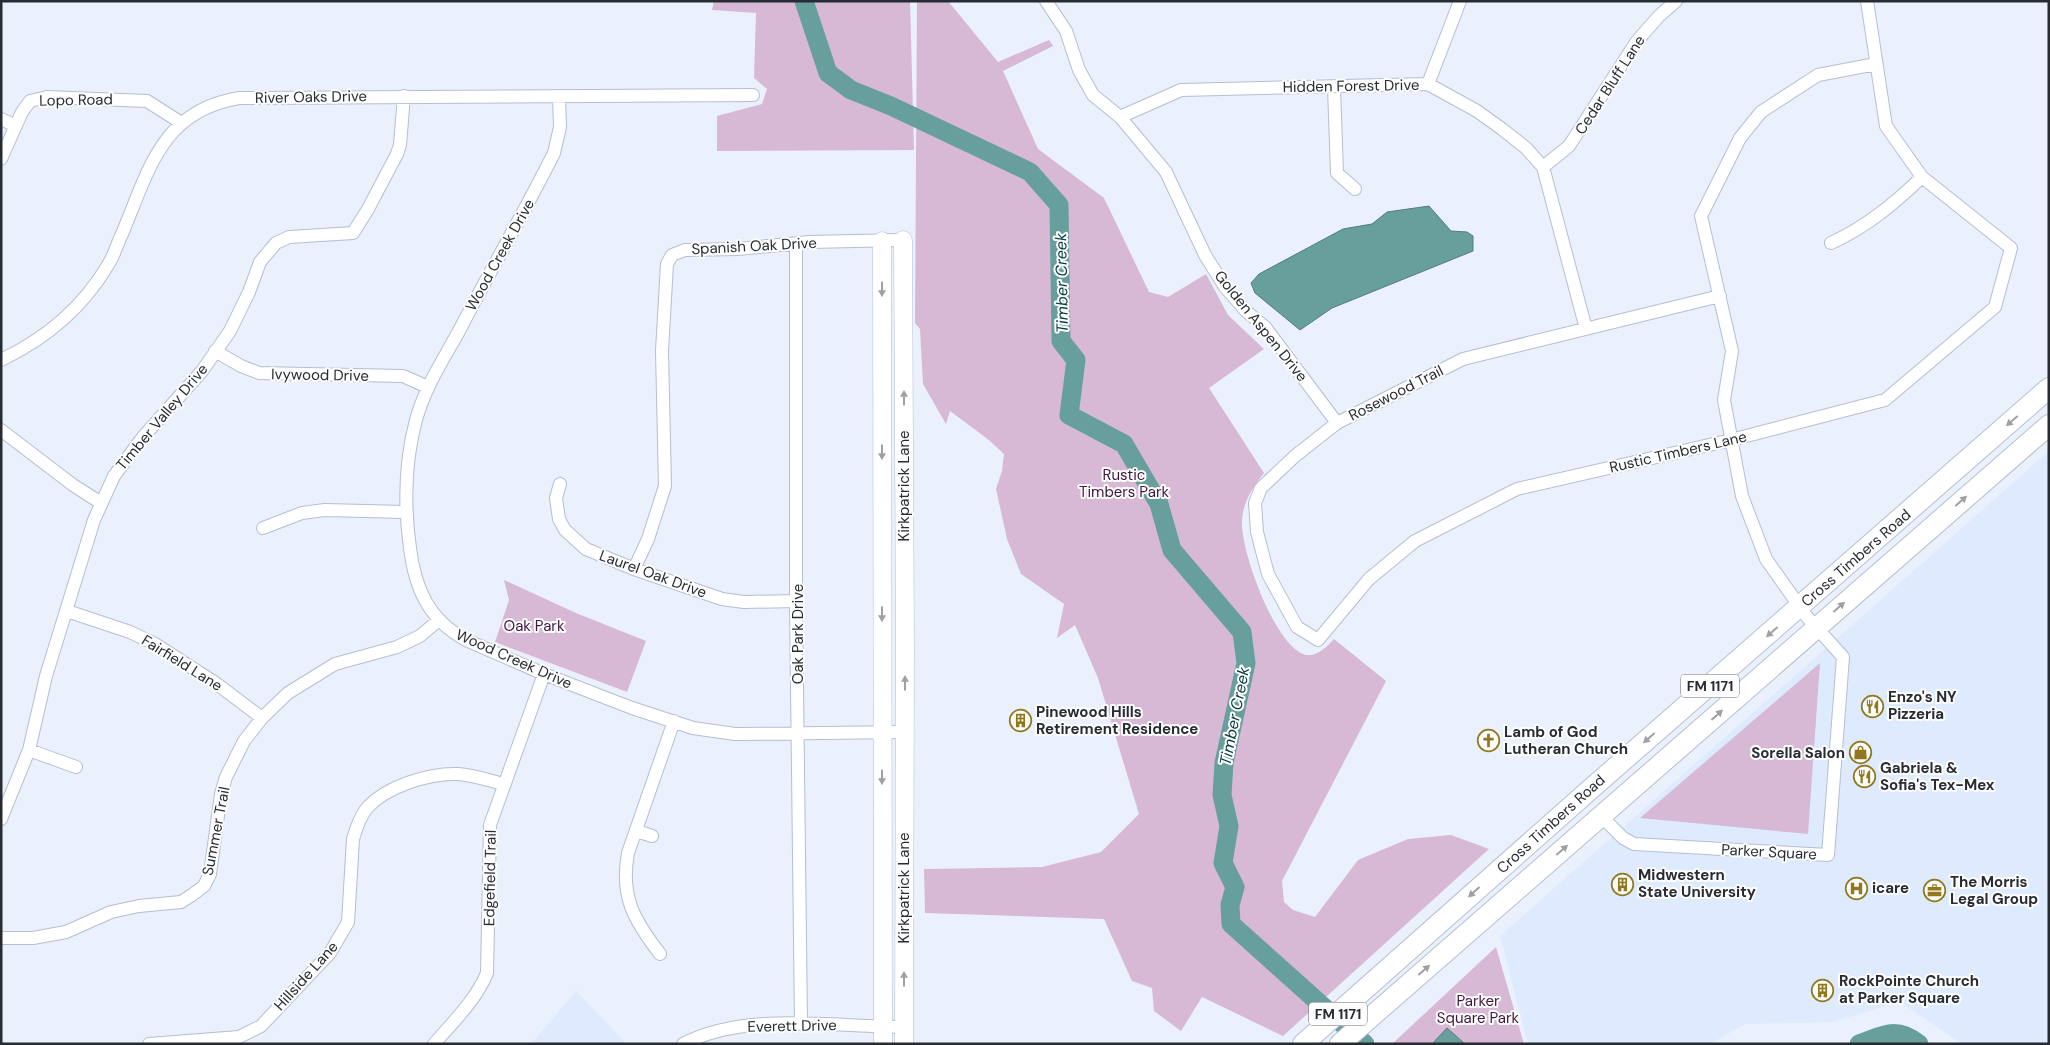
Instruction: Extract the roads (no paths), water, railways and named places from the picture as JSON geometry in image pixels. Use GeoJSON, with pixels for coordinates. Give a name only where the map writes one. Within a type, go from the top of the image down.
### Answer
{"type":"FeatureCollection","features":[{"type":"Feature","properties":{"kind":"main road","name":"Cross Timbers Road"},"geometry":{"type":"LineString","coordinates":[[1303,1044],[1584,794],[1800,608],[2049,388]]}},
{"type":"Feature","properties":{"kind":"main road","name":"Cross Timbers Road"},"geometry":{"type":"LineString","coordinates":[[1340,1044],[2049,425]]}},
{"type":"Feature","properties":{"kind":"main road"},"geometry":{"type":"LineString","coordinates":[[1584,794],[1601,816]]}},
{"type":"Feature","properties":{"kind":"street"},"geometry":{"type":"LineString","coordinates":[[1428,84],[1460,1]]}},
{"type":"Feature","properties":{"kind":"street","name":"Cedar Bluff Lane"},"geometry":{"type":"LineString","coordinates":[[1543,167],[1569,146],[1637,41],[1659,16],[1676,1]]}},
{"type":"Feature","properties":{"kind":"street"},"geometry":{"type":"LineString","coordinates":[[1830,243],[1856,232],[1877,217],[1922,177],[1886,126],[1867,1]]}},
{"type":"Feature","properties":{"kind":"street","name":"Golden Aspen Drive"},"geometry":{"type":"LineString","coordinates":[[1049,2],[1066,31],[1080,70],[1093,95],[1120,117],[1166,172],[1205,255],[1225,287],[1246,311],[1265,327],[1337,423]]}},
{"type":"Feature","properties":{"kind":"street"},"geometry":{"type":"LineString","coordinates":[[1816,627],[1800,608],[1766,559],[1742,496],[1724,400],[1732,351],[1701,216],[1740,138],[1761,112],[1818,75],[1876,64]]}},
{"type":"Feature","properties":{"kind":"street","name":"Hidden Forest Drive"},"geometry":{"type":"LineString","coordinates":[[1120,117],[1182,90],[1203,88],[1334,88],[1428,84],[1477,111],[1502,129],[1526,148],[1543,167],[1586,329]]}},
{"type":"Feature","properties":{"kind":"street"},"geometry":{"type":"LineString","coordinates":[[1334,88],[1337,173],[1355,189]]}},
{"type":"Feature","properties":{"kind":"street","name":"River Oaks Drive"},"geometry":{"type":"LineString","coordinates":[[1,360],[42,336],[75,309],[93,289],[109,263],[156,155],[169,135],[180,122],[214,104],[239,98],[753,95]]}},
{"type":"Feature","properties":{"kind":"street","name":"Timber Valley Drive"},"geometry":{"type":"LineString","coordinates":[[1,819],[29,750],[46,676],[101,503],[114,476],[143,437],[185,392],[230,332],[249,292],[260,262],[276,243],[289,237],[353,233],[397,154],[400,145],[404,96]]}},
{"type":"Feature","properties":{"kind":"street","name":"Lopo Road"},"geometry":{"type":"LineString","coordinates":[[1,159],[22,112],[30,101],[46,97],[147,101],[180,122]]}},
{"type":"Feature","properties":{"kind":"street","name":"Wood Creek Drive"},"geometry":{"type":"LineString","coordinates":[[559,97],[560,127],[554,153],[428,387],[417,418],[410,450],[405,512],[412,564],[418,588],[424,601],[439,620],[454,634],[466,640],[544,674],[632,708],[674,721],[718,733],[882,732]]}},
{"type":"Feature","properties":{"kind":"street"},"geometry":{"type":"LineString","coordinates":[[1,119],[16,126]]}},
{"type":"Feature","properties":{"kind":"street","name":"Rustic Timbers Lane"},"geometry":{"type":"LineString","coordinates":[[1318,640],[1369,579],[1415,541],[1516,490],[1732,440],[1885,400],[1995,307],[2011,248],[1922,177]]}},
{"type":"Feature","properties":{"kind":"street","name":"Kirkpatrick Lane"},"geometry":{"type":"LineString","coordinates":[[882,240],[883,1036]]}},
{"type":"Feature","properties":{"kind":"street","name":"Spanish Oak Drive"},"geometry":{"type":"LineString","coordinates":[[634,569],[648,539],[665,486],[662,351],[658,319],[667,264],[672,255],[685,250],[903,240]]}},
{"type":"Feature","properties":{"kind":"street","name":"Kirkpatrick Lane"},"geometry":{"type":"LineString","coordinates":[[903,240],[904,1036]]}},
{"type":"Feature","properties":{"kind":"street","name":"Oak Park Drive"},"geometry":{"type":"LineString","coordinates":[[796,244],[796,601],[801,1024]]}},
{"type":"Feature","properties":{"kind":"street","name":"Rosewood Trail"},"geometry":{"type":"LineString","coordinates":[[1318,640],[1297,627],[1268,574],[1257,532],[1255,503],[1261,488],[1269,478],[1337,423],[1462,359],[1720,296]]}},
{"type":"Feature","properties":{"kind":"street","name":"Ivywood Drive"},"geometry":{"type":"LineString","coordinates":[[215,351],[241,366],[259,373],[403,376],[428,387]]}},
{"type":"Feature","properties":{"kind":"street"},"geometry":{"type":"LineString","coordinates":[[1,430],[72,485],[101,503]]}},
{"type":"Feature","properties":{"kind":"street","name":"Laurel Oak Drive"},"geometry":{"type":"LineString","coordinates":[[560,484],[556,498],[559,519],[565,530],[586,549],[634,569],[722,599],[744,602],[796,601]]}},
{"type":"Feature","properties":{"kind":"street"},"geometry":{"type":"LineString","coordinates":[[262,528],[302,513],[325,510],[405,512]]}},
{"type":"Feature","properties":{"kind":"street","name":"Fairfield Lane"},"geometry":{"type":"LineString","coordinates":[[67,610],[130,632],[155,644],[217,684],[262,718]]}},
{"type":"Feature","properties":{"kind":"street","name":"Summer Trail"},"geometry":{"type":"LineString","coordinates":[[1,938],[33,938],[66,932],[111,912],[139,906],[181,902],[204,886],[212,863],[220,801],[226,777],[244,741],[262,718],[288,693],[335,664],[397,647],[420,636],[439,620]]}},
{"type":"Feature","properties":{"kind":"street","name":"Parker Square"},"geometry":{"type":"LineString","coordinates":[[1601,816],[1623,838],[1634,844],[1828,855],[1843,657],[1816,627]]}},
{"type":"Feature","properties":{"kind":"street","name":"Edgefield Trail"},"geometry":{"type":"LineString","coordinates":[[434,1044],[466,1008],[483,983],[487,973],[490,825],[503,784],[544,674]]}},
{"type":"Feature","properties":{"kind":"street"},"geometry":{"type":"LineString","coordinates":[[660,954],[644,933],[629,906],[626,865],[674,721]]}},
{"type":"Feature","properties":{"kind":"street"},"geometry":{"type":"LineString","coordinates":[[882,732],[904,732]]}},
{"type":"Feature","properties":{"kind":"street"},"geometry":{"type":"LineString","coordinates":[[29,750],[76,767]]}},
{"type":"Feature","properties":{"kind":"street","name":"Hillside Lane"},"geometry":{"type":"LineString","coordinates":[[149,1044],[239,1037],[261,1026],[317,966],[330,952],[348,922],[353,839],[366,809],[377,799],[417,780],[447,774],[470,776],[503,784]]}},
{"type":"Feature","properties":{"kind":"street"},"geometry":{"type":"LineString","coordinates":[[636,831],[652,836]]}},
{"type":"Feature","properties":{"kind":"street","name":"Everett Drive"},"geometry":{"type":"LineString","coordinates":[[683,1044],[710,1033],[740,1027],[801,1024],[883,1036],[904,1036]]}},
{"type":"Feature","properties":{"kind":"waterway","name":"Timber Creek"},"geometry":{"type":"LineString","coordinates":[[804,1],[828,73],[851,90],[891,106],[1030,172],[1059,205],[1061,341],[1076,360],[1069,415],[1124,444],[1159,504],[1172,550],[1242,632],[1246,663],[1224,763],[1222,795],[1229,826],[1223,863],[1235,887],[1230,905],[1231,924],[1365,1044]]}},
{"type":"Feature","properties":{"kind":"waterway","name":"Timber Creek"},"geometry":{"type":"LineString","coordinates":[[1859,1044],[1890,1034],[1903,1035],[1919,1044]]}},
{"type":"Feature","properties":{"kind":"place","name":"Enzo's NY Pizzeria"},"geometry":{"type":"Point","coordinates":[1872,706]}},
{"type":"Feature","properties":{"kind":"place","name":"Pinewood Hills Retirement Residence"},"geometry":{"type":"Point","coordinates":[1020,721]}},
{"type":"Feature","properties":{"kind":"place","name":"Lamb of God Lutheran Church"},"geometry":{"type":"Point","coordinates":[1488,741]}},
{"type":"Feature","properties":{"kind":"place","name":"Sorella Salon"},"geometry":{"type":"Point","coordinates":[1861,753]}},
{"type":"Feature","properties":{"kind":"place","name":"Gabriela & Sofia's Tex-Mex"},"geometry":{"type":"Point","coordinates":[1864,777]}},
{"type":"Feature","properties":{"kind":"place","name":"Midwestern State University"},"geometry":{"type":"Point","coordinates":[1622,884]}},
{"type":"Feature","properties":{"kind":"place","name":"icare"},"geometry":{"type":"Point","coordinates":[1856,888]}},
{"type":"Feature","properties":{"kind":"place","name":"The Morris Legal Group"},"geometry":{"type":"Point","coordinates":[1934,891]}},
{"type":"Feature","properties":{"kind":"place","name":"RockPointe Church at Parker Square"},"geometry":{"type":"Point","coordinates":[1823,990]}},
{"type":"Feature","properties":{"kind":"park label","name":"Rustic Timbers Park"},"geometry":{"type":"Point","coordinates":[1124,484]}},
{"type":"Feature","properties":{"kind":"park label","name":"Oak Park"},"geometry":{"type":"Point","coordinates":[534,626]}},
{"type":"Feature","properties":{"kind":"park label","name":"Parker Square Park"},"geometry":{"type":"Point","coordinates":[1478,1010]}}]}
